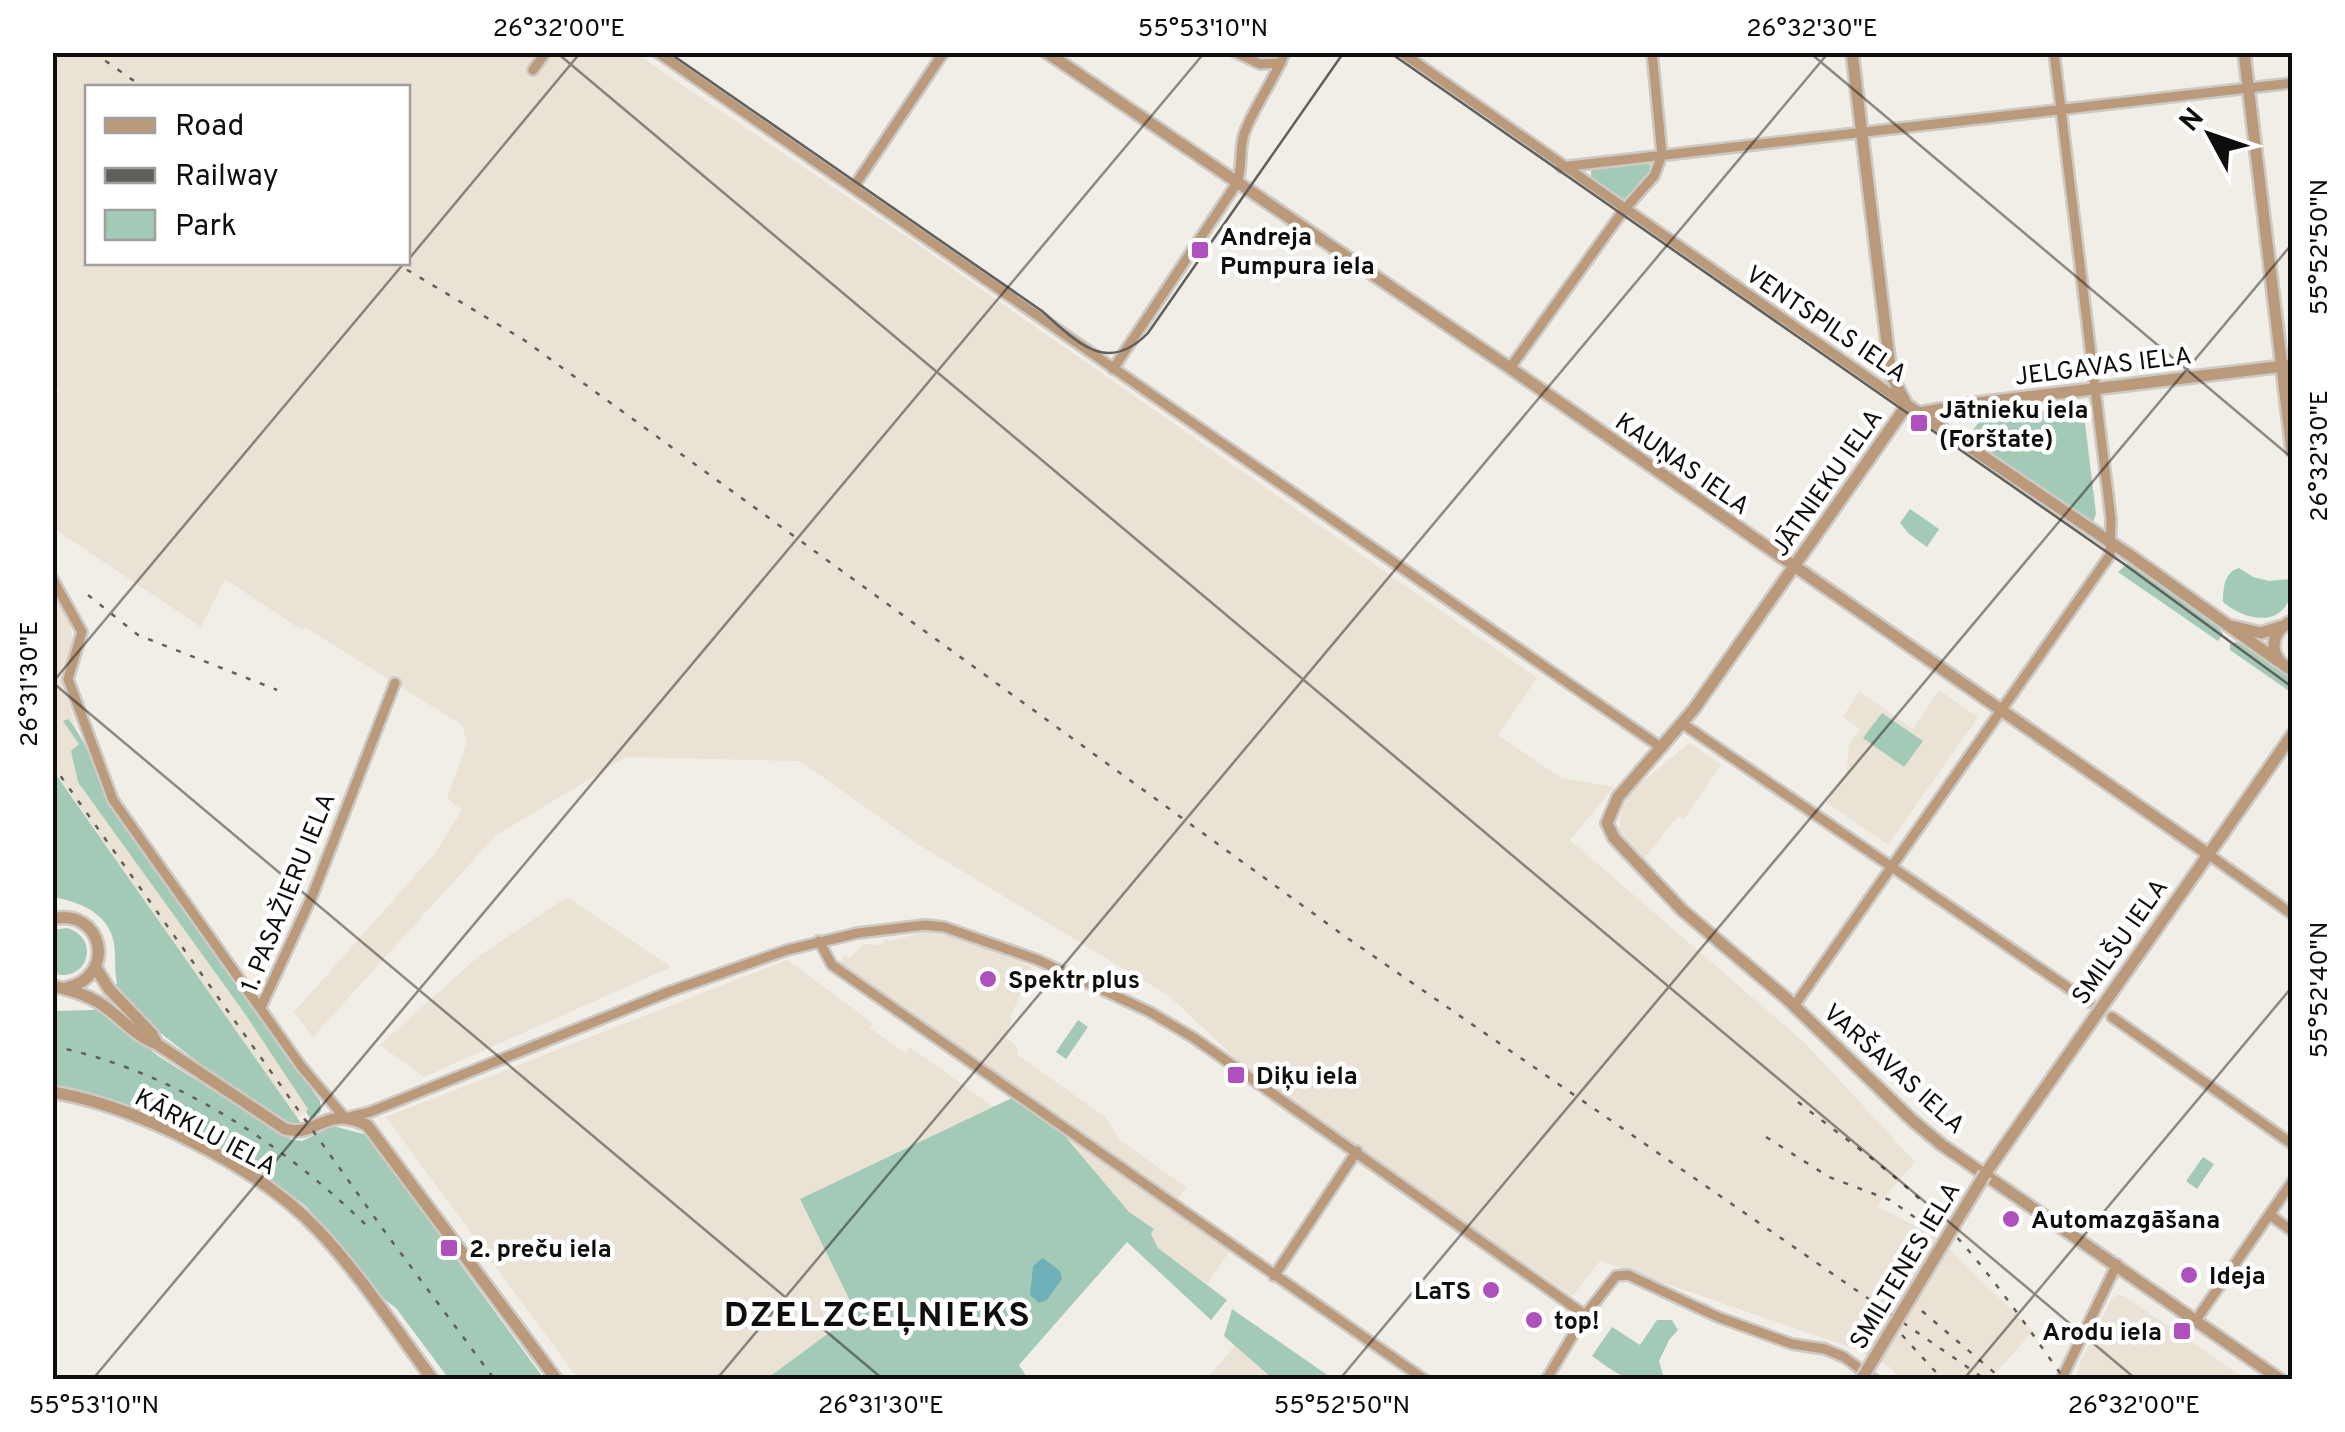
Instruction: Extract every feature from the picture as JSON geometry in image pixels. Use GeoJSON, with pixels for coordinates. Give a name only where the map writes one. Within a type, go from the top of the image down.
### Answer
{"type":"FeatureCollection","features":[{"type":"Feature","properties":{"kind":"street"},"geometry":{"type":"LineString","coordinates":[[533,70],[546,52]]}},
{"type":"Feature","properties":{"kind":"street"},"geometry":{"type":"LineString","coordinates":[[657,52],[1659,746]]}},
{"type":"Feature","properties":{"kind":"street"},"geometry":{"type":"LineString","coordinates":[[854,188],[944,52]]}},
{"type":"Feature","properties":{"kind":"street","name":"KAUŅAS IELA"},"geometry":{"type":"LineString","coordinates":[[1046,52],[1510,368],[2292,914]]}},
{"type":"Feature","properties":{"kind":"street"},"geometry":{"type":"LineString","coordinates":[[1235,52],[1260,64],[1283,58]]}},
{"type":"Feature","properties":{"kind":"street","name":"VENTSPILS IELA"},"geometry":{"type":"LineString","coordinates":[[1400,52],[2288,668]]}},
{"type":"Feature","properties":{"kind":"street"},"geometry":{"type":"LineString","coordinates":[[1510,368],[1623,210],[1654,176],[1662,155],[1652,52]]}},
{"type":"Feature","properties":{"kind":"street","name":"JĀTNIEKU IELA"},"geometry":{"type":"LineString","coordinates":[[1607,822],[1618,797],[1656,757],[1659,746],[1683,724],[1907,405],[1891,375],[1852,52]]}},
{"type":"Feature","properties":{"kind":"street"},"geometry":{"type":"LineString","coordinates":[[1794,1006],[2110,555],[2111,519],[2054,52]]}},
{"type":"Feature","properties":{"kind":"street"},"geometry":{"type":"LineString","coordinates":[[2244,52],[2287,366],[2292,451]]}},
{"type":"Feature","properties":{"kind":"street"},"geometry":{"type":"LineString","coordinates":[[1113,368],[1237,183],[1246,129],[1283,58]]}},
{"type":"Feature","properties":{"kind":"street"},"geometry":{"type":"LineString","coordinates":[[1561,167],[2292,83]]}},
{"type":"Feature","properties":{"kind":"street","name":"JELGAVAS IELA"},"geometry":{"type":"LineString","coordinates":[[1919,413],[2287,366]]}},
{"type":"Feature","properties":{"kind":"street"},"geometry":{"type":"LineString","coordinates":[[52,578],[82,632],[68,679],[107,789],[261,1007]]}},
{"type":"Feature","properties":{"kind":"street"},"geometry":{"type":"LineString","coordinates":[[2231,626],[2261,633],[2289,622]]}},
{"type":"Feature","properties":{"kind":"street"},"geometry":{"type":"LineString","coordinates":[[2288,668],[2273,647],[2289,622]]}},
{"type":"Feature","properties":{"kind":"street","name":"1. PASAŽIERU IELA"},"geometry":{"type":"LineString","coordinates":[[394,683],[313,894],[261,1007],[301,1066],[345,1118],[368,1124],[381,1140],[557,1380]]}},
{"type":"Feature","properties":{"kind":"street"},"geometry":{"type":"LineString","coordinates":[[1683,724],[2089,1002]]}},
{"type":"Feature","properties":{"kind":"street","name":"SMILŠU IELA"},"geometry":{"type":"LineString","coordinates":[[1985,1174],[2292,735]]}},
{"type":"Feature","properties":{"kind":"street","name":"VARŠAVAS IELA"},"geometry":{"type":"LineString","coordinates":[[1607,822],[1614,838],[1682,910],[1794,1006],[1912,1120],[2281,1380]]}},
{"type":"Feature","properties":{"kind":"street"},"geometry":{"type":"LineString","coordinates":[[52,915],[78,920],[94,934],[99,957],[96,968],[84,982],[57,988]]}},
{"type":"Feature","properties":{"kind":"street"},"geometry":{"type":"LineString","coordinates":[[57,988],[98,1002],[146,1040],[285,1129],[302,1132],[332,1119],[370,1112],[671,991],[818,941],[925,924],[1010,949],[1165,1020],[1357,1151],[1585,1315]]}},
{"type":"Feature","properties":{"kind":"street"},"geometry":{"type":"LineString","coordinates":[[818,941],[832,964],[1425,1380]]}},
{"type":"Feature","properties":{"kind":"street"},"geometry":{"type":"LineString","coordinates":[[96,968],[109,989],[157,1044]]}},
{"type":"Feature","properties":{"kind":"street"},"geometry":{"type":"LineString","coordinates":[[2112,1018],[2292,1144]]}},
{"type":"Feature","properties":{"kind":"street","name":"KĀRKLU IELA"},"geometry":{"type":"LineString","coordinates":[[52,1092],[98,1103],[163,1128],[243,1171],[297,1209],[365,1286],[434,1380]]}},
{"type":"Feature","properties":{"kind":"street"},"geometry":{"type":"LineString","coordinates":[[1274,1276],[1357,1151]]}},
{"type":"Feature","properties":{"kind":"street","name":"SMILTENES IELA"},"geometry":{"type":"LineString","coordinates":[[1861,1374],[1985,1174]]}},
{"type":"Feature","properties":{"kind":"street"},"geometry":{"type":"LineString","coordinates":[[2196,1320],[2292,1182]]}},
{"type":"Feature","properties":{"kind":"street"},"geometry":{"type":"LineString","coordinates":[[2270,1215],[2292,1231]]}},
{"type":"Feature","properties":{"kind":"street"},"geometry":{"type":"LineString","coordinates":[[2061,1380],[2116,1264]]}},
{"type":"Feature","properties":{"kind":"street"},"geometry":{"type":"LineString","coordinates":[[1546,1380],[1585,1315],[1616,1276],[1628,1275],[1718,1318],[1792,1344],[1825,1349],[1876,1380]]}},
{"type":"Feature","properties":{"kind":"shaded area"},"geometry":{"type":"Polygon","coordinates":[[[53,53],[635,53],[911,240],[1537,678],[1498,735],[1561,778],[1614,787],[1570,840],[1805,1043],[1915,1162],[1877,1206],[1938,1238],[2033,1331],[1990,1379],[1900,1379],[1890,1367],[1855,1349],[1600,1261],[1572,1296],[1252,1074],[1169,996],[919,845],[800,761],[626,757],[495,836],[313,1037],[294,1012],[435,853],[462,810],[447,798],[467,743],[462,725],[305,627],[303,631],[225,579],[201,627],[53,528],[53,399],[60,389],[53,383],[53,53]]]}},
{"type":"Feature","properties":{"kind":"shaded area"},"geometry":{"type":"Polygon","coordinates":[[[52,591],[70,624],[74,645],[65,672],[67,698],[80,744],[71,751],[309,1110],[297,1118],[53,769],[52,591]]]}},
{"type":"Feature","properties":{"kind":"shaded area"},"geometry":{"type":"Polygon","coordinates":[[[1939,690],[1978,717],[1888,845],[1826,802],[1847,772],[1849,743],[1860,729],[1843,717],[1859,691],[1913,729],[1939,690]]]}},
{"type":"Feature","properties":{"kind":"shaded area"},"geometry":{"type":"Polygon","coordinates":[[[1689,743],[1721,765],[1684,819],[1678,816],[1644,859],[1619,831],[1621,809],[1635,788],[1689,743]]]}},
{"type":"Feature","properties":{"kind":"shaded area"},"geometry":{"type":"Polygon","coordinates":[[[567,897],[671,967],[424,1077],[380,1045],[479,956],[567,897]]]}},
{"type":"Feature","properties":{"kind":"shaded area"},"geometry":{"type":"Polygon","coordinates":[[[925,932],[953,936],[1032,967],[1005,1037],[1017,1046],[1018,1055],[1105,1117],[1120,1140],[1186,1187],[1172,1208],[1231,1249],[1207,1284],[1158,1248],[1151,1234],[1154,1229],[1129,1212],[1053,1122],[835,970],[844,955],[849,958],[864,944],[880,945],[886,939],[925,932]]]}},
{"type":"Feature","properties":{"kind":"shaded area"},"geometry":{"type":"Polygon","coordinates":[[[787,960],[873,1023],[870,1028],[905,1053],[910,1047],[994,1107],[800,1199],[856,1314],[765,1380],[578,1379],[386,1117],[787,960]]]}},
{"type":"Feature","properties":{"kind":"shaded area"},"geometry":{"type":"Polygon","coordinates":[[[2118,1295],[2246,1379],[2076,1379],[2112,1298],[2118,1295]]]}},
{"type":"Feature","properties":{"kind":"shaded area"},"geometry":{"type":"Polygon","coordinates":[[[1241,1339],[1284,1380],[1205,1380],[1241,1339]]]}},
{"type":"Feature","properties":{"kind":"green space"},"geometry":{"type":"Polygon","coordinates":[[[1648,161],[1652,169],[1626,200],[1621,201],[1591,180],[1591,171],[1596,168],[1648,161]]]}},
{"type":"Feature","properties":{"kind":"green space"},"geometry":{"type":"Polygon","coordinates":[[[2083,406],[2096,514],[2093,522],[2086,521],[1967,439],[1981,419],[2083,406]]]}},
{"type":"Feature","properties":{"kind":"green space"},"geometry":{"type":"Polygon","coordinates":[[[1910,509],[1939,529],[1927,547],[1900,523],[1910,509]]]}},
{"type":"Feature","properties":{"kind":"green space"},"geometry":{"type":"Polygon","coordinates":[[[2128,563],[2219,628],[2223,634],[2218,641],[2118,572],[2128,563]]]}},
{"type":"Feature","properties":{"kind":"green space"},"geometry":{"type":"Polygon","coordinates":[[[2239,568],[2269,581],[2292,579],[2286,606],[2269,617],[2258,618],[2223,602],[2227,577],[2239,568]]]}},
{"type":"Feature","properties":{"kind":"green space"},"geometry":{"type":"Polygon","coordinates":[[[2236,642],[2262,654],[2292,678],[2292,693],[2230,650],[2230,644],[2236,642]]]}},
{"type":"Feature","properties":{"kind":"green space"},"geometry":{"type":"Polygon","coordinates":[[[1882,713],[1923,741],[1904,767],[1863,738],[1882,713]]]}},
{"type":"Feature","properties":{"kind":"green space"},"geometry":{"type":"Polygon","coordinates":[[[68,719],[83,741],[115,814],[320,1101],[321,1111],[312,1121],[243,1011],[78,782],[71,751],[79,744],[63,721],[68,719]]]}},
{"type":"Feature","properties":{"kind":"green space"},"geometry":{"type":"Polygon","coordinates":[[[52,769],[303,1126],[279,1118],[190,1056],[113,988],[117,983],[115,948],[106,923],[91,910],[53,897],[52,769]]]}},
{"type":"Feature","properties":{"kind":"green space"},"geometry":{"type":"Polygon","coordinates":[[[67,928],[84,941],[86,959],[74,972],[53,973],[53,930],[67,928]]]}},
{"type":"Feature","properties":{"kind":"green space"},"geometry":{"type":"Polygon","coordinates":[[[97,1006],[158,1056],[292,1140],[302,1141],[333,1126],[367,1135],[445,1241],[440,1246],[445,1253],[450,1250],[544,1379],[449,1379],[396,1308],[380,1296],[306,1206],[268,1178],[158,1119],[71,1090],[53,1088],[52,1011],[94,1010],[97,1006]]]}},
{"type":"Feature","properties":{"kind":"green space"},"geometry":{"type":"Polygon","coordinates":[[[1078,1020],[1088,1027],[1066,1059],[1056,1052],[1078,1020]]]}},
{"type":"Feature","properties":{"kind":"green space"},"geometry":{"type":"Polygon","coordinates":[[[1016,1096],[1053,1122],[1129,1212],[1154,1229],[1151,1234],[1158,1248],[1227,1300],[1211,1320],[1127,1242],[1019,1365],[1028,1379],[765,1380],[856,1313],[800,1199],[1016,1096]]]}},
{"type":"Feature","properties":{"kind":"green space"},"geometry":{"type":"Polygon","coordinates":[[[2203,1157],[2214,1164],[2197,1189],[2186,1181],[2203,1157]]]}},
{"type":"Feature","properties":{"kind":"green space"},"geometry":{"type":"Polygon","coordinates":[[[1232,1309],[1333,1379],[1273,1379],[1224,1336],[1232,1309]]]}},
{"type":"Feature","properties":{"kind":"green space"},"geometry":{"type":"Polygon","coordinates":[[[1657,1320],[1672,1320],[1678,1330],[1659,1361],[1663,1375],[1654,1380],[1635,1380],[1592,1356],[1612,1327],[1640,1345],[1657,1320]]]}},
{"type":"Feature","properties":{"kind":"water"},"geometry":{"type":"Polygon","coordinates":[[[1043,1258],[1060,1271],[1062,1279],[1047,1300],[1039,1303],[1030,1295],[1033,1266],[1043,1258]]]}},
{"type":"Feature","properties":{"kind":"tram line"},"geometry":{"type":"LineString","coordinates":[[668,52],[1042,311],[1079,342],[1105,353],[1133,346],[1148,333],[1344,52]]}},
{"type":"Feature","properties":{"kind":"tram line"},"geometry":{"type":"LineString","coordinates":[[1389,52],[2124,564],[2292,687]]}},
{"type":"Feature","properties":{"kind":"railway"},"geometry":{"type":"LineString","coordinates":[[93,52],[140,85]]}},
{"type":"Feature","properties":{"kind":"railway"},"geometry":{"type":"LineString","coordinates":[[399,265],[524,340],[1343,935],[1986,1380]]}},
{"type":"Feature","properties":{"kind":"railway"},"geometry":{"type":"LineString","coordinates":[[88,595],[138,635],[277,690]]}},
{"type":"Feature","properties":{"kind":"railway"},"geometry":{"type":"LineString","coordinates":[[52,764],[495,1380]]}},
{"type":"Feature","properties":{"kind":"railway"},"geometry":{"type":"LineString","coordinates":[[52,1046],[140,1073],[224,1114],[300,1168],[369,1228]]}},
{"type":"Feature","properties":{"kind":"railway"},"geometry":{"type":"LineString","coordinates":[[1798,1102],[1895,1177],[1945,1224],[1999,1289],[2065,1380]]}},
{"type":"Feature","properties":{"kind":"railway"},"geometry":{"type":"LineString","coordinates":[[1766,1137],[1829,1177],[1890,1200],[1937,1233]]}},
{"type":"Feature","properties":{"kind":"railway"},"geometry":{"type":"LineString","coordinates":[[1922,1311],[2003,1380]]}},
{"type":"Feature","properties":{"kind":"railway"},"geometry":{"type":"LineString","coordinates":[[1902,1335],[1943,1380]]}},
{"type":"Feature","properties":{"kind":"place","name":"Andreja Pumpura iela"},"geometry":{"type":"Point","coordinates":[1200,250]}},
{"type":"Feature","properties":{"kind":"place","name":"Jātnieku iela (Forštate)"},"geometry":{"type":"Point","coordinates":[1919,423]}},
{"type":"Feature","properties":{"kind":"place","name":"Spektr plus"},"geometry":{"type":"Point","coordinates":[988,979]}},
{"type":"Feature","properties":{"kind":"place","name":"Diķu iela"},"geometry":{"type":"Point","coordinates":[1236,1075]}},
{"type":"Feature","properties":{"kind":"place","name":"Automazgāšana"},"geometry":{"type":"Point","coordinates":[2011,1219]}},
{"type":"Feature","properties":{"kind":"place","name":"2. preču iela"},"geometry":{"type":"Point","coordinates":[449,1248]}},
{"type":"Feature","properties":{"kind":"place","name":"Ideja"},"geometry":{"type":"Point","coordinates":[2189,1275]}},
{"type":"Feature","properties":{"kind":"place","name":"LaTS"},"geometry":{"type":"Point","coordinates":[1491,1290]}},
{"type":"Feature","properties":{"kind":"place","name":"top!"},"geometry":{"type":"Point","coordinates":[1534,1320]}},
{"type":"Feature","properties":{"kind":"place","name":"Arodu iela"},"geometry":{"type":"Point","coordinates":[2182,1331]}},
{"type":"Feature","properties":{"kind":"district","name":"DZELZCEĻNIEKS"},"geometry":{"type":"Point","coordinates":[878,1314]}}]}
